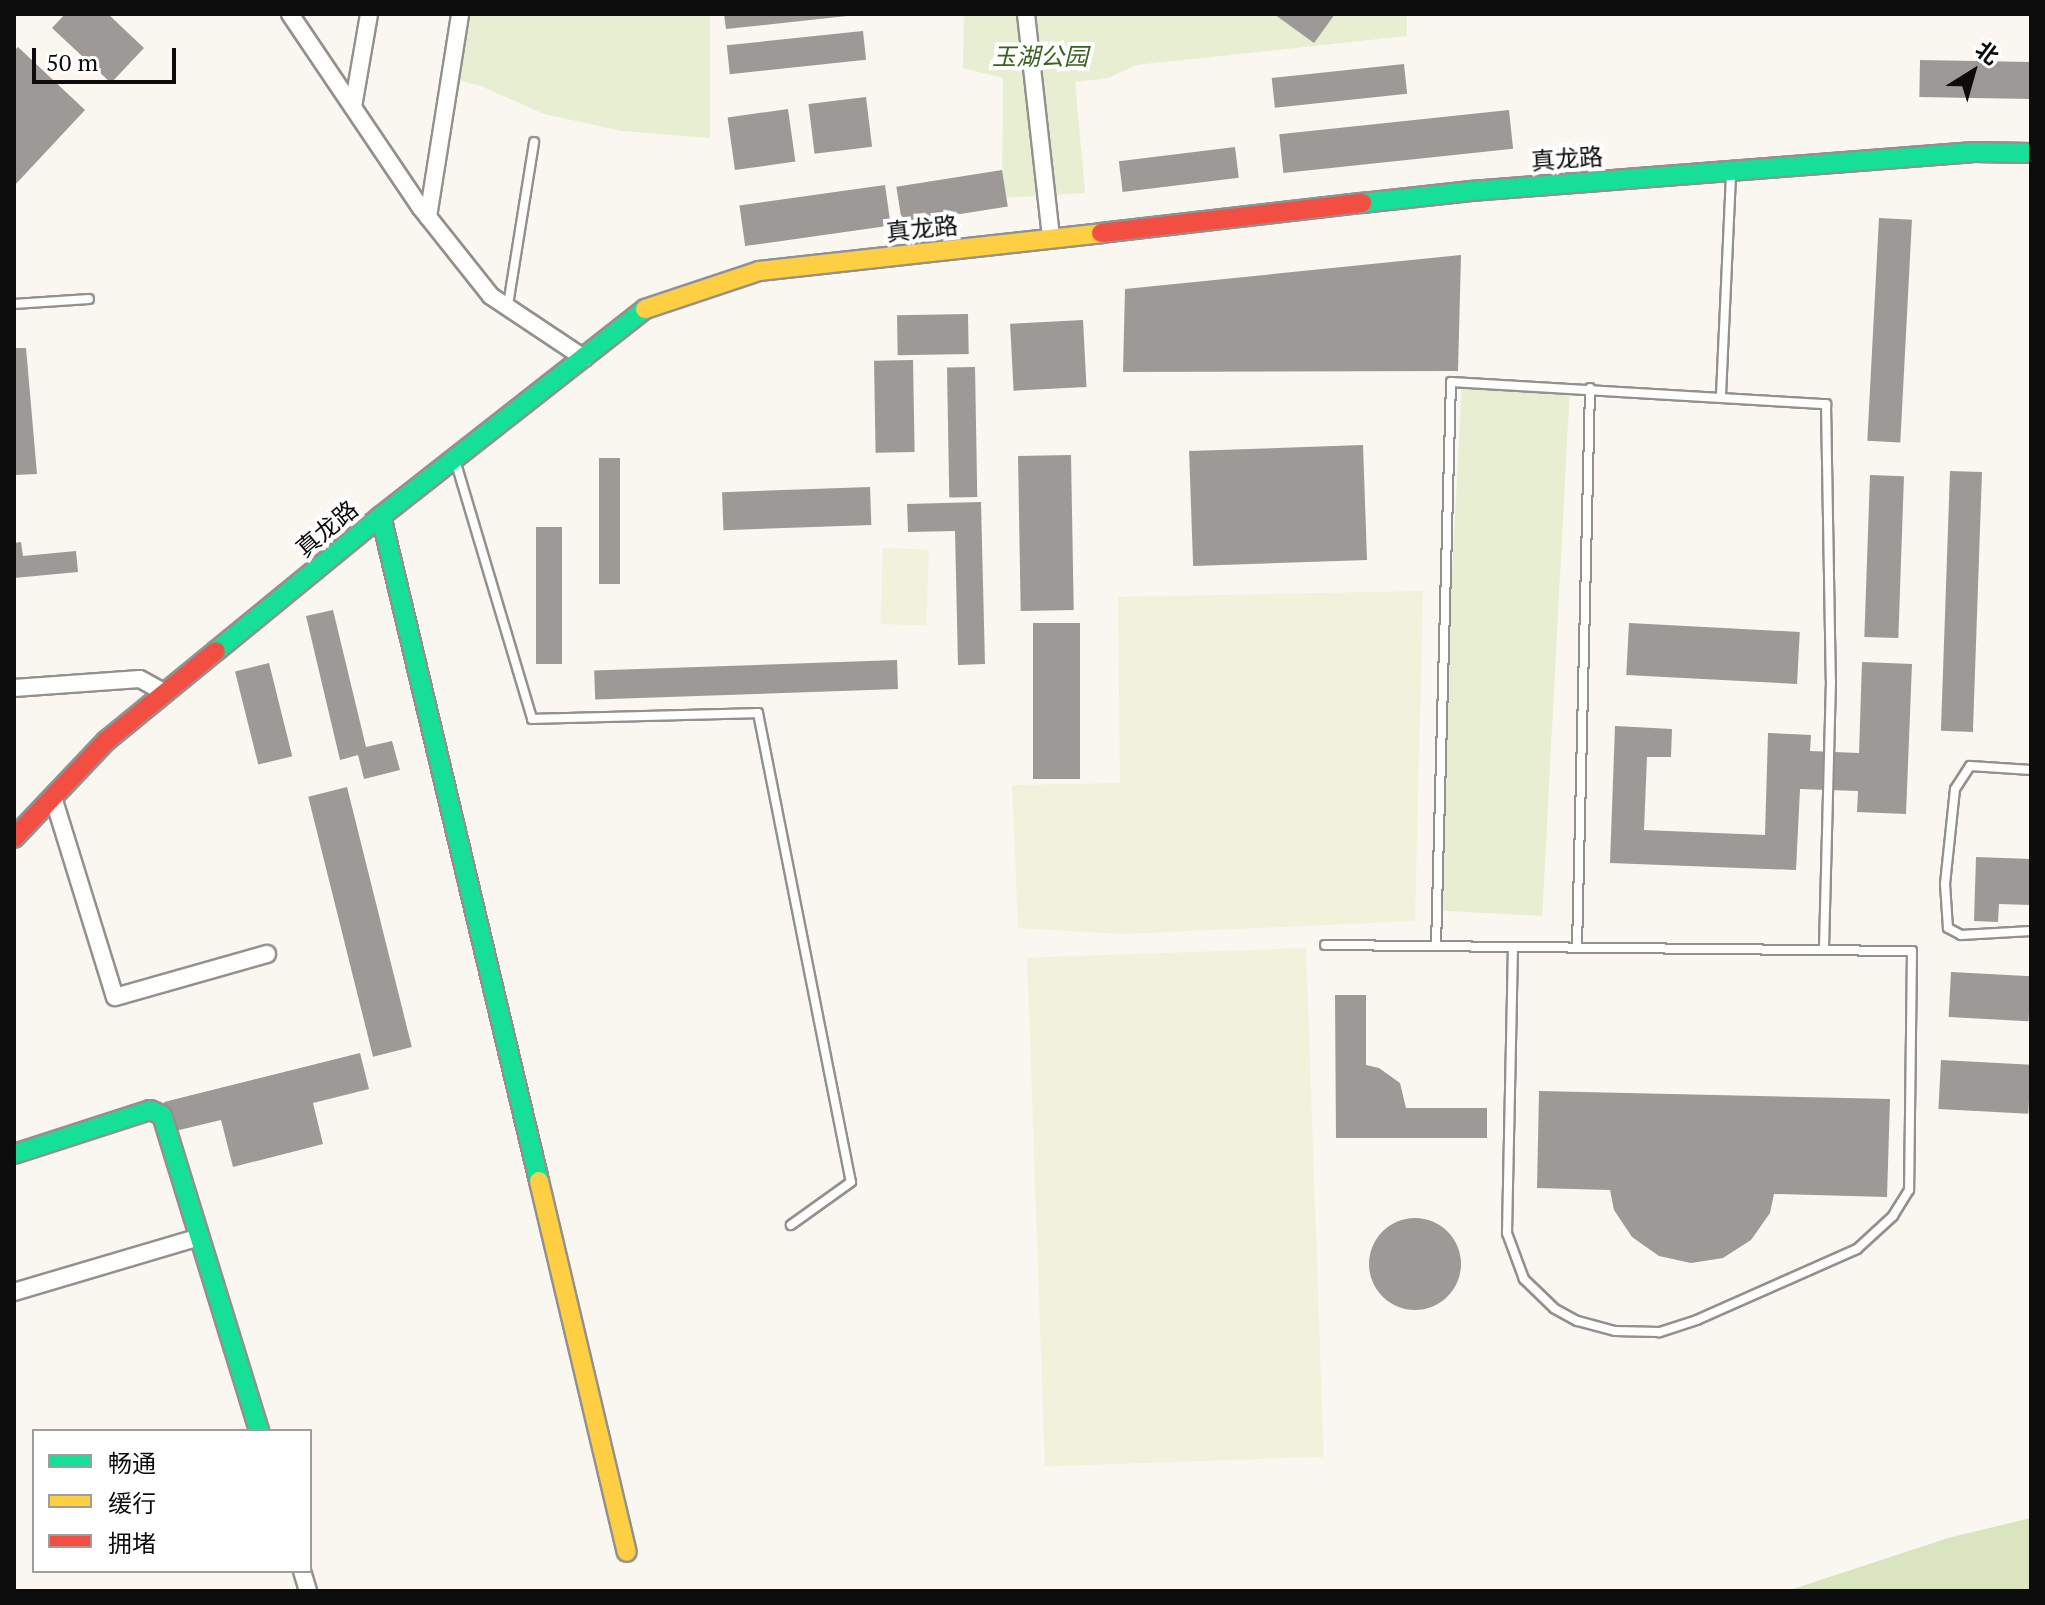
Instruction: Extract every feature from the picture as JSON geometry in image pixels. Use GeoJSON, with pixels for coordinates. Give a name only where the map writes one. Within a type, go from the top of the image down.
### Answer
{"type":"FeatureCollection","features":[{"type":"Feature","properties":{"kind":"main road","name":"真龙路"},"geometry":{"type":"LineString","coordinates":[[14,838],[106,741],[381,516],[646,309],[759,271],[1051,238],[1471,191],[1974,152],[2031,153]]}},
{"type":"Feature","properties":{"kind":"main road"},"geometry":{"type":"LineString","coordinates":[[381,516],[627,1552]]}},
{"type":"Feature","properties":{"kind":"main road"},"geometry":{"type":"LineString","coordinates":[[14,1154],[150,1110],[162,1115],[258,1429]]}},
{"type":"Feature","properties":{"kind":"street"},"geometry":{"type":"LineString","coordinates":[[290,14],[428,217],[491,296],[584,358]]}},
{"type":"Feature","properties":{"kind":"street"},"geometry":{"type":"LineString","coordinates":[[353,107],[369,14]]}},
{"type":"Feature","properties":{"kind":"street"},"geometry":{"type":"LineString","coordinates":[[428,217],[460,14]]}},
{"type":"Feature","properties":{"kind":"street"},"geometry":{"type":"LineString","coordinates":[[1026,14],[1051,238]]}},
{"type":"Feature","properties":{"kind":"street"},"geometry":{"type":"LineString","coordinates":[[14,688],[140,679],[165,693]]}},
{"type":"Feature","properties":{"kind":"street"},"geometry":{"type":"LineString","coordinates":[[53,797],[115,997],[267,954]]}},
{"type":"Feature","properties":{"kind":"street"},"geometry":{"type":"LineString","coordinates":[[14,1292],[200,1237]]}},
{"type":"Feature","properties":{"kind":"lane"},"geometry":{"type":"LineString","coordinates":[[507,306],[534,142]]}},
{"type":"Feature","properties":{"kind":"lane"},"geometry":{"type":"LineString","coordinates":[[1721,395],[1732,171]]}},
{"type":"Feature","properties":{"kind":"lane"},"geometry":{"type":"LineString","coordinates":[[14,304],[89,299]]}},
{"type":"Feature","properties":{"kind":"lane"},"geometry":{"type":"LineString","coordinates":[[1436,946],[1451,382],[1721,395],[1826,404],[1831,680],[1824,950]]}},
{"type":"Feature","properties":{"kind":"lane"},"geometry":{"type":"LineString","coordinates":[[1577,948],[1590,388]]}},
{"type":"Feature","properties":{"kind":"lane"},"geometry":{"type":"LineString","coordinates":[[455,460],[532,719],[758,713],[851,1182],[791,1225]]}},
{"type":"Feature","properties":{"kind":"lane"},"geometry":{"type":"LineString","coordinates":[[2031,770],[1970,766],[1955,789],[1945,884],[1948,928],[1961,935],[2031,931]]}},
{"type":"Feature","properties":{"kind":"lane"},"geometry":{"type":"LineString","coordinates":[[1325,945],[1912,951],[1909,1190],[1893,1216],[1857,1249],[1697,1320],[1659,1332],[1615,1331],[1577,1321],[1554,1308],[1524,1279],[1507,1233],[1513,947]]}},
{"type":"Feature","properties":{"kind":"green space"},"geometry":{"type":"Polygon","coordinates":[[[462,14],[710,14],[710,138],[622,131],[544,114],[481,86],[451,78],[462,14]]]}},
{"type":"Feature","properties":{"kind":"green space","name":"玉湖公园"},"geometry":{"type":"Polygon","coordinates":[[[964,14],[1407,14],[1407,36],[1136,65],[1108,78],[1075,82],[1085,193],[1002,198],[1003,78],[963,68],[964,14]]]}},
{"type":"Feature","properties":{"kind":"green space"},"geometry":{"type":"Polygon","coordinates":[[[1462,382],[1570,388],[1542,916],[1434,910],[1462,382]]]}},
{"type":"Feature","properties":{"kind":"green space"},"geometry":{"type":"Polygon","coordinates":[[[883,548],[929,550],[926,626],[880,624],[883,548]]]}},
{"type":"Feature","properties":{"kind":"green space"},"geometry":{"type":"Polygon","coordinates":[[[1423,591],[1415,921],[1122,934],[1018,928],[1012,785],[1120,783],[1118,597],[1423,591]]]}},
{"type":"Feature","properties":{"kind":"green space"},"geometry":{"type":"Polygon","coordinates":[[[1306,948],[1324,1457],[1045,1466],[1027,958],[1306,948]]]}},
{"type":"Feature","properties":{"kind":"green space"},"geometry":{"type":"Polygon","coordinates":[[[2031,1518],[2031,1591],[1787,1591],[1948,1538],[2031,1518]]]}},
{"type":"Feature","properties":{"kind":"building"},"geometry":{"type":"Polygon","coordinates":[[[65,14],[108,14],[144,48],[111,83],[52,28],[65,14]]]}},
{"type":"Feature","properties":{"kind":"building"},"geometry":{"type":"Polygon","coordinates":[[[724,14],[847,14],[847,16],[726,29],[724,14]]]}},
{"type":"Feature","properties":{"kind":"building"},"geometry":{"type":"Polygon","coordinates":[[[1274,14],[1335,14],[1314,43],[1274,14]]]}},
{"type":"Feature","properties":{"kind":"building"},"geometry":{"type":"Polygon","coordinates":[[[863,31],[866,60],[730,74],[727,45],[863,31]]]}},
{"type":"Feature","properties":{"kind":"building"},"geometry":{"type":"Polygon","coordinates":[[[18,47],[85,110],[14,186],[14,51],[18,47]]]}},
{"type":"Feature","properties":{"kind":"building"},"geometry":{"type":"Polygon","coordinates":[[[1920,60],[2031,62],[2030,99],[1919,97],[1920,60]]]}},
{"type":"Feature","properties":{"kind":"building"},"geometry":{"type":"Polygon","coordinates":[[[1404,64],[1407,94],[1275,108],[1272,78],[1404,64]]]}},
{"type":"Feature","properties":{"kind":"building"},"geometry":{"type":"Polygon","coordinates":[[[866,97],[872,147],[815,154],[808,104],[866,97]]]}},
{"type":"Feature","properties":{"kind":"building"},"geometry":{"type":"Polygon","coordinates":[[[788,109],[795,161],[735,170],[728,117],[788,109]]]}},
{"type":"Feature","properties":{"kind":"building"},"geometry":{"type":"Polygon","coordinates":[[[1509,110],[1513,149],[1283,173],[1279,134],[1509,110]]]}},
{"type":"Feature","properties":{"kind":"building"},"geometry":{"type":"Polygon","coordinates":[[[1235,147],[1239,178],[1123,192],[1119,161],[1235,147]]]}},
{"type":"Feature","properties":{"kind":"building"},"geometry":{"type":"Polygon","coordinates":[[[1002,170],[1008,207],[902,223],[896,187],[1002,170]]]}},
{"type":"Feature","properties":{"kind":"building"},"geometry":{"type":"Polygon","coordinates":[[[885,185],[891,226],[745,246],[739,205],[885,185]]]}},
{"type":"Feature","properties":{"kind":"building"},"geometry":{"type":"Polygon","coordinates":[[[1879,218],[1912,220],[1900,442],[1867,441],[1879,218]]]}},
{"type":"Feature","properties":{"kind":"building"},"geometry":{"type":"Polygon","coordinates":[[[1461,255],[1458,371],[1123,372],[1125,289],[1461,255]]]}},
{"type":"Feature","properties":{"kind":"building"},"geometry":{"type":"Polygon","coordinates":[[[968,314],[969,354],[898,355],[897,315],[968,314]]]}},
{"type":"Feature","properties":{"kind":"building"},"geometry":{"type":"Polygon","coordinates":[[[1083,320],[1087,387],[1014,391],[1010,324],[1083,320]]]}},
{"type":"Feature","properties":{"kind":"building"},"geometry":{"type":"Polygon","coordinates":[[[14,348],[26,348],[37,474],[14,475],[14,348]]]}},
{"type":"Feature","properties":{"kind":"building"},"geometry":{"type":"Polygon","coordinates":[[[913,360],[915,452],[876,453],[874,361],[913,360]]]}},
{"type":"Feature","properties":{"kind":"building"},"geometry":{"type":"Polygon","coordinates":[[[947,367],[975,367],[977,497],[949,497],[947,367]]]}},
{"type":"Feature","properties":{"kind":"building"},"geometry":{"type":"Polygon","coordinates":[[[1363,445],[1367,560],[1193,566],[1189,451],[1363,445]]]}},
{"type":"Feature","properties":{"kind":"building"},"geometry":{"type":"Polygon","coordinates":[[[1071,455],[1074,610],[1021,611],[1018,456],[1071,455]]]}},
{"type":"Feature","properties":{"kind":"building"},"geometry":{"type":"Polygon","coordinates":[[[599,458],[620,458],[620,584],[599,584],[599,458]]]}},
{"type":"Feature","properties":{"kind":"building"},"geometry":{"type":"Polygon","coordinates":[[[1950,471],[1982,472],[1973,732],[1941,731],[1950,471]]]}},
{"type":"Feature","properties":{"kind":"building"},"geometry":{"type":"Polygon","coordinates":[[[1870,475],[1904,476],[1898,638],[1864,637],[1870,475]]]}},
{"type":"Feature","properties":{"kind":"building"},"geometry":{"type":"Polygon","coordinates":[[[870,487],[871,525],[723,530],[722,492],[870,487]]]}},
{"type":"Feature","properties":{"kind":"building"},"geometry":{"type":"Polygon","coordinates":[[[981,502],[985,664],[958,665],[955,531],[908,532],[907,504],[981,502]]]}},
{"type":"Feature","properties":{"kind":"building"},"geometry":{"type":"Polygon","coordinates":[[[536,527],[562,527],[562,664],[536,664],[536,527]]]}},
{"type":"Feature","properties":{"kind":"building"},"geometry":{"type":"Polygon","coordinates":[[[21,542],[23,556],[76,551],[78,572],[14,578],[14,543],[21,542]]]}},
{"type":"Feature","properties":{"kind":"building"},"geometry":{"type":"Polygon","coordinates":[[[333,610],[366,747],[392,741],[400,770],[364,779],[358,755],[340,760],[306,616],[333,610]]]}},
{"type":"Feature","properties":{"kind":"building"},"geometry":{"type":"Polygon","coordinates":[[[1033,623],[1080,623],[1080,779],[1033,779],[1033,623]]]}},
{"type":"Feature","properties":{"kind":"building"},"geometry":{"type":"Polygon","coordinates":[[[1629,623],[1800,632],[1797,684],[1626,675],[1629,623]]]}},
{"type":"Feature","properties":{"kind":"building"},"geometry":{"type":"Polygon","coordinates":[[[897,660],[898,689],[595,700],[594,671],[897,660]]]}},
{"type":"Feature","properties":{"kind":"building"},"geometry":{"type":"Polygon","coordinates":[[[1862,662],[1912,664],[1906,814],[1857,812],[1858,791],[1800,789],[1796,870],[1610,863],[1615,726],[1672,729],[1671,757],[1647,757],[1644,830],[1765,835],[1768,733],[1811,735],[1810,751],[1859,753],[1862,662]]]}},
{"type":"Feature","properties":{"kind":"building"},"geometry":{"type":"Polygon","coordinates":[[[269,663],[292,756],[258,765],[235,671],[269,663]]]}},
{"type":"Feature","properties":{"kind":"building"},"geometry":{"type":"Polygon","coordinates":[[[347,787],[412,1047],[373,1057],[308,797],[347,787]]]}},
{"type":"Feature","properties":{"kind":"building"},"geometry":{"type":"Polygon","coordinates":[[[1976,857],[2031,859],[2031,905],[1999,904],[1998,922],[1974,921],[1976,857]]]}},
{"type":"Feature","properties":{"kind":"building"},"geometry":{"type":"Polygon","coordinates":[[[1951,972],[2031,976],[2029,1021],[1949,1017],[1951,972]]]}},
{"type":"Feature","properties":{"kind":"building"},"geometry":{"type":"Polygon","coordinates":[[[1335,995],[1366,995],[1366,1065],[1379,1068],[1400,1083],[1406,1108],[1487,1108],[1487,1138],[1336,1138],[1335,995]]]}},
{"type":"Feature","properties":{"kind":"building"},"geometry":{"type":"Polygon","coordinates":[[[360,1053],[369,1089],[313,1103],[323,1144],[233,1167],[221,1120],[171,1132],[164,1102],[360,1053]]]}},
{"type":"Feature","properties":{"kind":"building"},"geometry":{"type":"Polygon","coordinates":[[[1941,1060],[2031,1065],[2028,1114],[1938,1109],[1941,1060]]]}},
{"type":"Feature","properties":{"kind":"building"},"geometry":{"type":"Polygon","coordinates":[[[1539,1091],[1890,1099],[1887,1197],[1774,1194],[1770,1213],[1751,1240],[1723,1258],[1691,1263],[1659,1256],[1632,1237],[1614,1210],[1610,1190],[1537,1188],[1539,1091]]]}},
{"type":"Feature","properties":{"kind":"building"},"geometry":{"type":"Polygon","coordinates":[[[1415,1218],[1433,1221],[1448,1231],[1458,1246],[1461,1264],[1458,1282],[1448,1297],[1433,1307],[1415,1310],[1397,1307],[1382,1297],[1372,1282],[1369,1264],[1372,1246],[1382,1231],[1397,1221],[1415,1218]]]}},
{"type":"Feature","properties":{"kind":"traffic: fast"},"geometry":{"type":"LineString","coordinates":[[1362,203],[1471,191],[1974,152],[2031,153]]}},
{"type":"Feature","properties":{"kind":"traffic: fast"},"geometry":{"type":"LineString","coordinates":[[216,651],[381,516],[645,309]]}},
{"type":"Feature","properties":{"kind":"traffic: fast"},"geometry":{"type":"LineString","coordinates":[[381,516],[539,1181]]}},
{"type":"Feature","properties":{"kind":"traffic: fast"},"geometry":{"type":"LineString","coordinates":[[14,1154],[150,1110],[162,1115],[258,1429]]}},
{"type":"Feature","properties":{"kind":"traffic: slow"},"geometry":{"type":"LineString","coordinates":[[645,309],[759,271],[1101,233]]}},
{"type":"Feature","properties":{"kind":"traffic: slow"},"geometry":{"type":"LineString","coordinates":[[539,1181],[627,1552]]}},
{"type":"Feature","properties":{"kind":"traffic: jam"},"geometry":{"type":"LineString","coordinates":[[1101,233],[1362,203]]}},
{"type":"Feature","properties":{"kind":"traffic: jam"},"geometry":{"type":"LineString","coordinates":[[14,838],[106,741],[216,651]]}}]}
